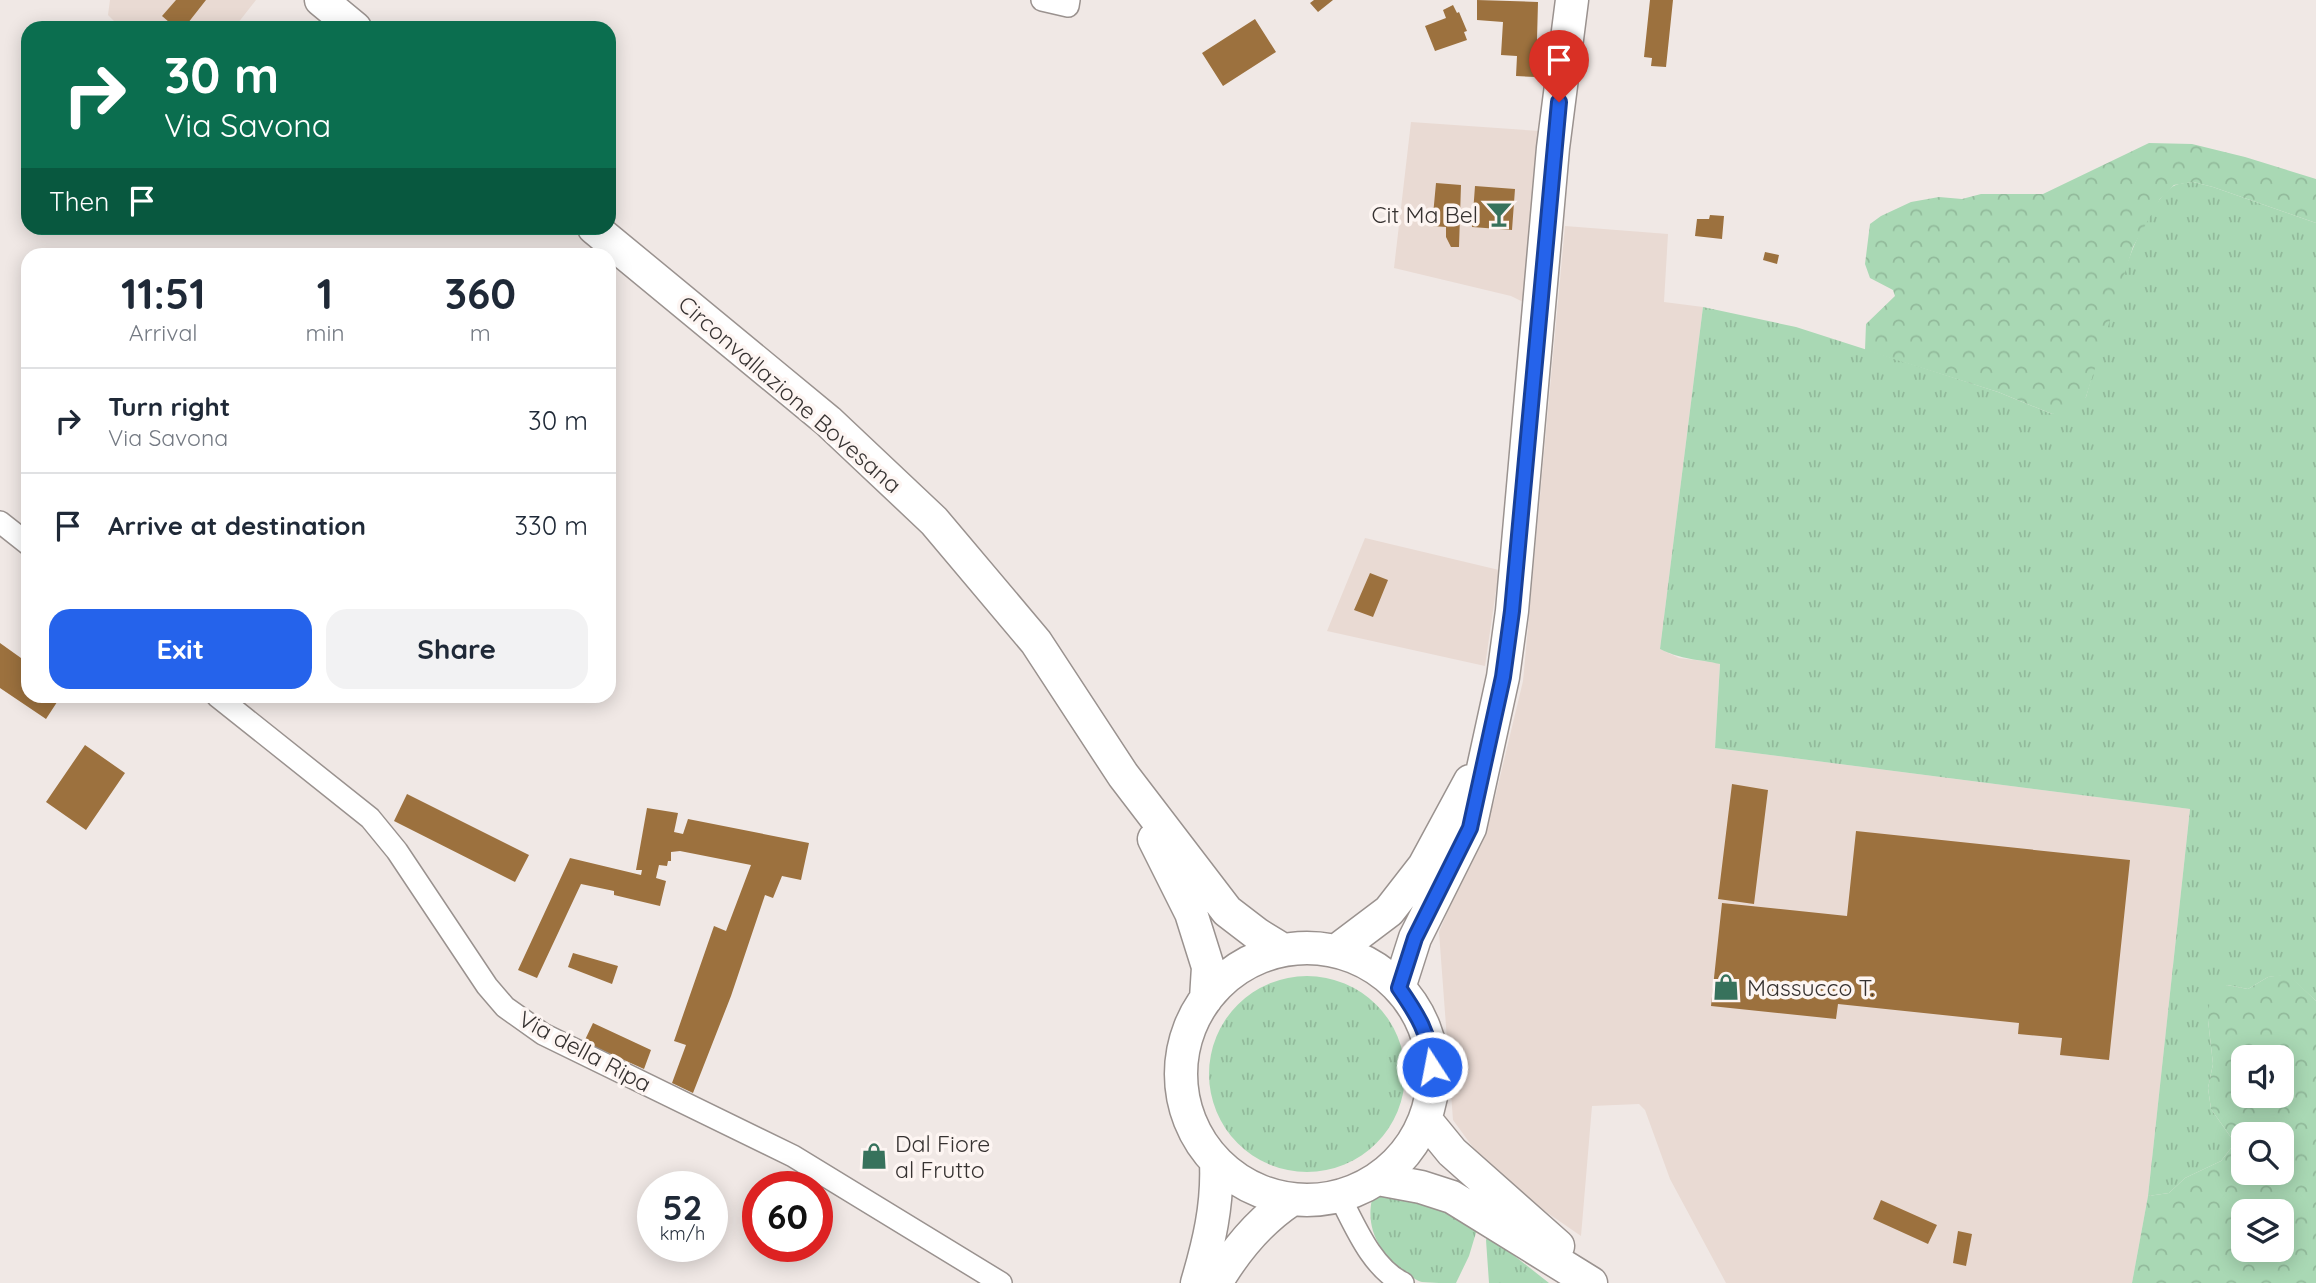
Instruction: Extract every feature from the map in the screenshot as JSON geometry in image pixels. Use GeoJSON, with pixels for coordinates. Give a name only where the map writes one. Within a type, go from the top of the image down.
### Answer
{"type":"FeatureCollection","features":[{"type":"Feature","properties":{"kind":"main road"},"geometry":{"type":"LineString","coordinates":[[321,0],[346,21]]}},
{"type":"Feature","properties":{"kind":"main road"},"geometry":{"type":"LineString","coordinates":[[1399,988],[1415,938],[1470,828],[1503,677],[1511,619],[1553,148],[1572,0]]}},
{"type":"Feature","properties":{"kind":"main road","name":"Circonvallazione Bovesana"},"geometry":{"type":"LineString","coordinates":[[602,235],[828,421],[934,521],[1036,642],[1123,775],[1227,911],[1283,950]]}},
{"type":"Feature","properties":{"kind":"main road"},"geometry":{"type":"LineString","coordinates":[[1336,951],[1390,911],[1424,866],[1487,750]]}},
{"type":"Feature","properties":{"kind":"main road","name":"Circonvallazione Bovesana"},"geometry":{"type":"LineString","coordinates":[[1123,775],[1191,914],[1208,967],[1206,999]]}},
{"type":"Feature","properties":{"kind":"main road"},"geometry":{"type":"LineString","coordinates":[[1310,948],[1336,951],[1381,971],[1399,988],[1419,1016],[1431,1049],[1433,1085],[1425,1119],[1406,1153],[1378,1179],[1360,1190],[1340,1197],[1316,1201],[1291,1200],[1263,1193],[1238,1181],[1216,1162],[1190,1122],[1182,1091],[1182,1058],[1190,1027],[1206,999],[1227,976],[1254,960],[1283,950],[1310,948]]}},
{"type":"Feature","properties":{"kind":"main road"},"geometry":{"type":"LineString","coordinates":[[1425,1119],[1524,1229],[1591,1283]]}},
{"type":"Feature","properties":{"kind":"main road"},"geometry":{"type":"LineString","coordinates":[[1196,1283],[1213,1223],[1217,1190],[1216,1162]]}},
{"type":"Feature","properties":{"kind":"main road"},"geometry":{"type":"LineString","coordinates":[[1378,1179],[1421,1187],[1452,1197],[1524,1229],[1599,1283]]}},
{"type":"Feature","properties":{"kind":"main road"},"geometry":{"type":"LineString","coordinates":[[1216,1283],[1230,1260],[1270,1213],[1291,1200]]}},
{"type":"Feature","properties":{"kind":"street"},"geometry":{"type":"LineString","coordinates":[[1042,0],[1068,6],[1069,0]]}},
{"type":"Feature","properties":{"kind":"street"},"geometry":{"type":"LineString","coordinates":[[0,522],[21,538]]}},
{"type":"Feature","properties":{"kind":"street","name":"Via della Ripa"},"geometry":{"type":"LineString","coordinates":[[226,703],[370,818],[397,851],[487,986],[505,1007],[543,1034],[793,1156],[1001,1283]]}},
{"type":"Feature","properties":{"kind":"street"},"geometry":{"type":"LineString","coordinates":[[1340,1197],[1356,1230],[1380,1265],[1403,1283]]}},
{"type":"Feature","properties":{"kind":"shaded area"},"geometry":{"type":"Polygon","coordinates":[[[110,0],[256,0],[240,21],[114,21],[108,15],[110,0]]]}},
{"type":"Feature","properties":{"kind":"shaded area"},"geometry":{"type":"Polygon","coordinates":[[[1411,122],[1540,131],[1525,303],[1511,296],[1394,268],[1411,122]]]}},
{"type":"Feature","properties":{"kind":"shaded area"},"geometry":{"type":"Polygon","coordinates":[[[1565,226],[1668,234],[1664,302],[1703,307],[1660,649],[1679,658],[1720,663],[1715,748],[2190,809],[2148,1196],[2132,1283],[1726,1283],[1670,1179],[1645,1110],[1639,1104],[1592,1106],[1581,1236],[1536,1205],[1480,1157],[1453,1120],[1439,932],[1494,802],[1523,681],[1565,226]]]}},
{"type":"Feature","properties":{"kind":"shaded area"},"geometry":{"type":"Polygon","coordinates":[[[1365,538],[1499,570],[1485,666],[1327,631],[1365,538]]]}},
{"type":"Feature","properties":{"kind":"green space"},"geometry":{"type":"Polygon","coordinates":[[[2149,143],[2192,144],[2316,179],[2316,223],[2213,187],[2193,182],[2174,185],[2160,199],[2133,247],[2086,397],[2072,411],[2052,414],[1998,392],[1865,350],[1866,324],[1895,296],[1893,290],[1870,278],[1865,264],[1870,224],[1911,202],[1939,197],[1962,199],[1981,194],[2043,194],[2149,143]]]}},
{"type":"Feature","properties":{"kind":"green space"},"geometry":{"type":"Polygon","coordinates":[[[2193,182],[2213,187],[2316,223],[2316,1001],[2288,975],[2268,977],[2248,989],[2227,985],[2208,1020],[2213,1064],[2208,1088],[2211,1109],[2231,1137],[2231,1148],[2221,1161],[2185,1178],[2169,1193],[2148,1196],[2190,809],[1715,748],[1720,664],[1683,657],[1660,649],[1703,307],[1796,327],[1998,392],[2052,414],[2086,397],[2109,316],[2131,253],[2157,202],[2172,187],[2193,182]]]}},
{"type":"Feature","properties":{"kind":"green space"},"geometry":{"type":"Polygon","coordinates":[[[2288,974],[2316,1001],[2316,1283],[2132,1283],[2148,1196],[2169,1193],[2185,1178],[2221,1161],[2231,1148],[2231,1185],[2294,1185],[2294,1122],[2231,1122],[2231,1137],[2211,1109],[2208,1088],[2213,1064],[2208,1020],[2210,996],[2227,985],[2248,989],[2268,977],[2288,974]]]}},
{"type":"Feature","properties":{"kind":"green space"},"geometry":{"type":"Polygon","coordinates":[[[1307,976],[1344,983],[1376,1005],[1398,1037],[1405,1074],[1398,1111],[1376,1143],[1344,1165],[1307,1172],[1270,1165],[1238,1143],[1216,1111],[1209,1074],[1216,1037],[1238,1005],[1270,983],[1307,976]]]}},
{"type":"Feature","properties":{"kind":"green space"},"geometry":{"type":"Polygon","coordinates":[[[1378,1195],[1418,1198],[1478,1226],[1469,1256],[1456,1283],[1420,1281],[1390,1260],[1373,1232],[1371,1222],[1372,1199],[1378,1195]]]}},
{"type":"Feature","properties":{"kind":"green space"},"geometry":{"type":"Polygon","coordinates":[[[1488,1235],[1549,1283],[1489,1283],[1486,1240],[1488,1235]]]}},
{"type":"Feature","properties":{"kind":"building"},"geometry":{"type":"Polygon","coordinates":[[[176,0],[206,0],[190,21],[168,21],[162,16],[176,0]]]}},
{"type":"Feature","properties":{"kind":"building"},"geometry":{"type":"Polygon","coordinates":[[[1314,0],[1333,0],[1318,12],[1310,3],[1314,0]]]}},
{"type":"Feature","properties":{"kind":"building"},"geometry":{"type":"Polygon","coordinates":[[[1477,0],[1538,2],[1536,77],[1516,76],[1517,56],[1501,55],[1503,22],[1477,20],[1477,0]]]}},
{"type":"Feature","properties":{"kind":"building"},"geometry":{"type":"Polygon","coordinates":[[[1650,0],[1673,0],[1666,67],[1651,66],[1652,58],[1644,57],[1650,0]]]}},
{"type":"Feature","properties":{"kind":"building"},"geometry":{"type":"Polygon","coordinates":[[[1453,5],[1467,31],[1464,32],[1467,40],[1435,51],[1425,26],[1446,18],[1443,10],[1453,5]]]}},
{"type":"Feature","properties":{"kind":"building"},"geometry":{"type":"Polygon","coordinates":[[[1255,19],[1276,52],[1223,86],[1202,53],[1255,19]]]}},
{"type":"Feature","properties":{"kind":"building"},"geometry":{"type":"Polygon","coordinates":[[[1436,183],[1461,185],[1459,247],[1451,247],[1446,237],[1446,227],[1432,226],[1436,183]]]}},
{"type":"Feature","properties":{"kind":"building"},"geometry":{"type":"Polygon","coordinates":[[[1475,186],[1515,189],[1512,230],[1472,227],[1475,186]]]}},
{"type":"Feature","properties":{"kind":"building"},"geometry":{"type":"Polygon","coordinates":[[[1710,215],[1724,216],[1722,239],[1695,236],[1697,219],[1709,219],[1710,215]]]}},
{"type":"Feature","properties":{"kind":"building"},"geometry":{"type":"Polygon","coordinates":[[[1765,252],[1779,255],[1777,264],[1763,260],[1765,252]]]}},
{"type":"Feature","properties":{"kind":"building"},"geometry":{"type":"Polygon","coordinates":[[[1370,573],[1388,580],[1373,617],[1354,610],[1370,573]]]}},
{"type":"Feature","properties":{"kind":"building"},"geometry":{"type":"Polygon","coordinates":[[[0,643],[21,658],[21,702],[0,688],[0,643]]]}},
{"type":"Feature","properties":{"kind":"building"},"geometry":{"type":"Polygon","coordinates":[[[22,703],[56,703],[46,719],[22,703]]]}},
{"type":"Feature","properties":{"kind":"building"},"geometry":{"type":"Polygon","coordinates":[[[85,745],[125,773],[86,830],[46,802],[85,745]]]}},
{"type":"Feature","properties":{"kind":"building"},"geometry":{"type":"Polygon","coordinates":[[[1732,784],[1768,790],[1754,904],[1718,899],[1732,784]]]}},
{"type":"Feature","properties":{"kind":"building"},"geometry":{"type":"Polygon","coordinates":[[[407,794],[529,855],[515,882],[394,821],[407,794]]]}},
{"type":"Feature","properties":{"kind":"building"},"geometry":{"type":"Polygon","coordinates":[[[647,808],[678,813],[674,832],[683,834],[688,819],[809,843],[801,880],[782,876],[773,898],[765,895],[731,996],[693,1093],[672,1083],[686,1045],[674,1041],[714,926],[726,931],[751,865],[680,851],[671,852],[671,861],[668,861],[667,866],[659,865],[656,878],[666,881],[660,906],[614,895],[614,891],[581,884],[537,978],[518,970],[570,858],[641,875],[642,870],[636,870],[647,808]]]}},
{"type":"Feature","properties":{"kind":"building"},"geometry":{"type":"Polygon","coordinates":[[[1856,831],[2130,860],[2109,1060],[2060,1055],[2062,1038],[2018,1034],[2019,1023],[1838,1004],[1836,1019],[1711,1006],[1722,903],[1847,916],[1856,831]]]}},
{"type":"Feature","properties":{"kind":"building"},"geometry":{"type":"Polygon","coordinates":[[[573,953],[618,966],[612,984],[568,967],[573,953]]]}},
{"type":"Feature","properties":{"kind":"building"},"geometry":{"type":"Polygon","coordinates":[[[593,1023],[651,1050],[644,1069],[584,1042],[593,1023]]]}},
{"type":"Feature","properties":{"kind":"building"},"geometry":{"type":"Polygon","coordinates":[[[1881,1200],[1937,1225],[1928,1244],[1873,1219],[1881,1200]]]}},
{"type":"Feature","properties":{"kind":"building"},"geometry":{"type":"Polygon","coordinates":[[[1958,1231],[1972,1234],[1966,1266],[1953,1263],[1958,1231]]]}},
{"type":"Feature","properties":{"kind":"place","name":"Cit Ma Bel"},"geometry":{"type":"Point","coordinates":[1499,214]}},
{"type":"Feature","properties":{"kind":"place","name":"Massucco T."},"geometry":{"type":"Point","coordinates":[1726,987]}},
{"type":"Feature","properties":{"kind":"place","name":"Dal Fiore al Frutto"},"geometry":{"type":"Point","coordinates":[874,1156]}},
{"type":"Feature","properties":{"kind":"route"},"geometry":{"type":"LineString","coordinates":[[1432,1067],[1431,1049],[1419,1016],[1399,988],[1415,938],[1470,828],[1503,677],[1512,611],[1559,102]]}}]}
